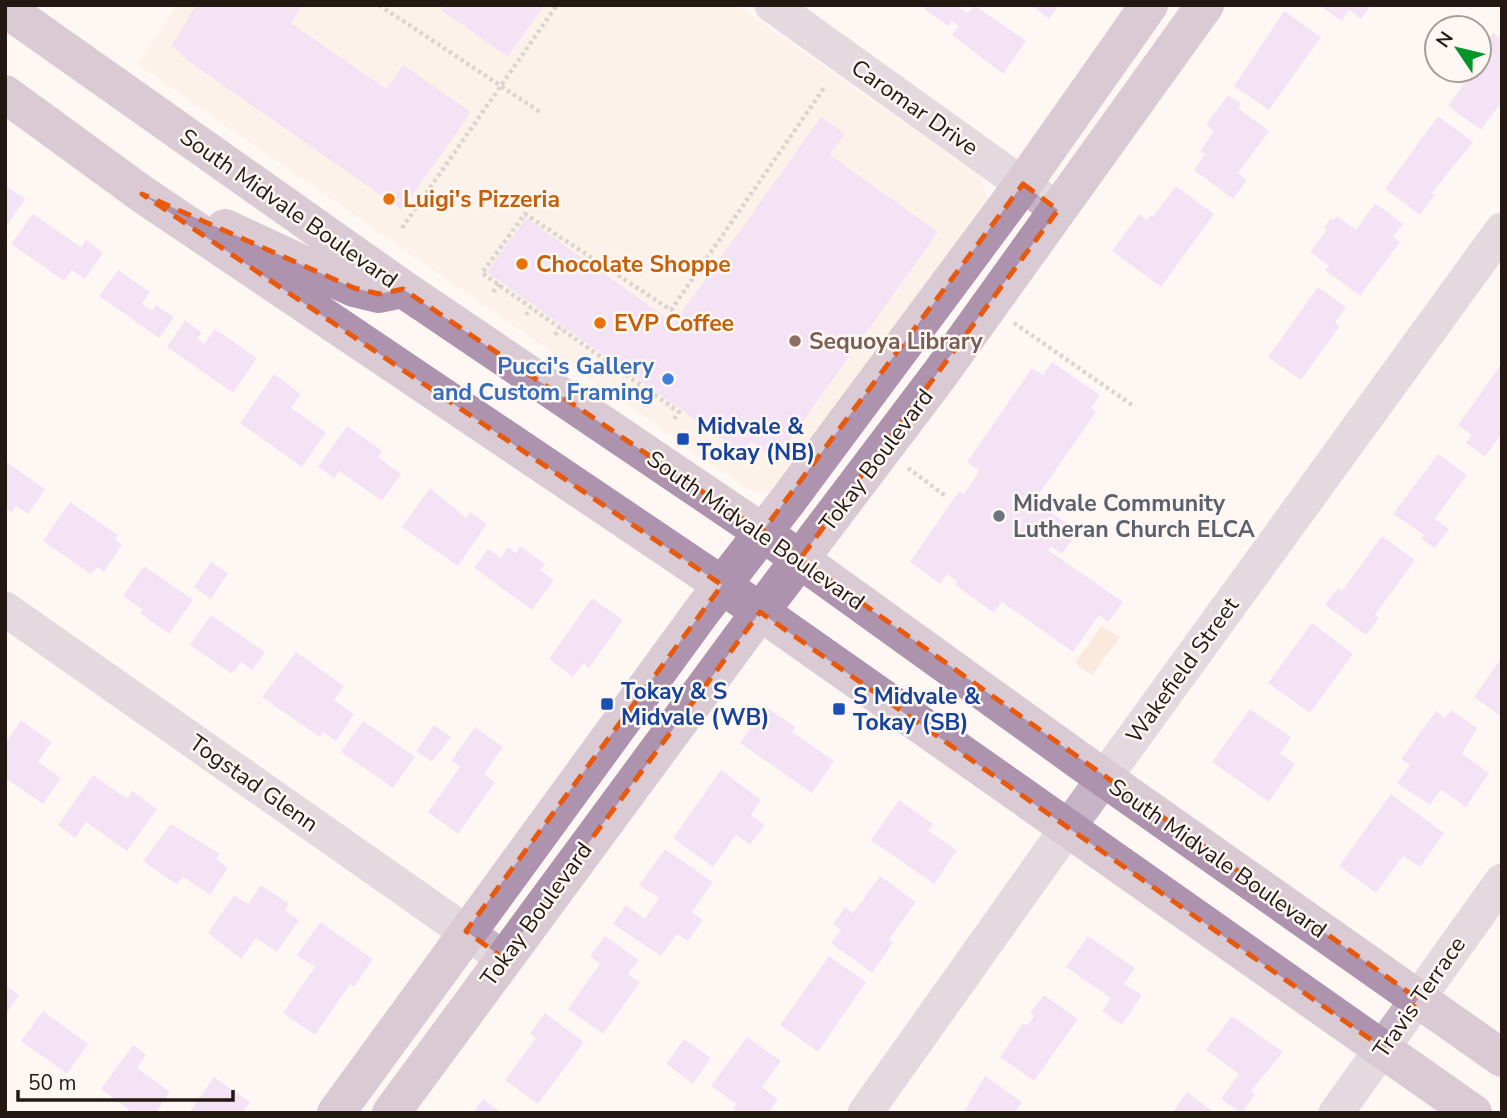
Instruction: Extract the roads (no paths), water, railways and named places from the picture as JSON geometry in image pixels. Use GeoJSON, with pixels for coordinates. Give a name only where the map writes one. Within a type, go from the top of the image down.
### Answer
{"type":"FeatureCollection","features":[{"type":"Feature","properties":{"kind":"main road","name":"Tokay Boulevard"},"geometry":{"type":"LineString","coordinates":[[335,1113],[722,585],[1023,184],[1149,5]]}},
{"type":"Feature","properties":{"kind":"main road","name":"Tokay Boulevard"},"geometry":{"type":"LineString","coordinates":[[391,1113],[760,612],[940,374],[1205,5]]}},
{"type":"Feature","properties":{"kind":"main road","name":"South Midvale Boulevard"},"geometry":{"type":"LineString","coordinates":[[5,8],[403,289],[762,532],[1104,778],[1502,1058]]}},
{"type":"Feature","properties":{"kind":"main road"},"geometry":{"type":"LineString","coordinates":[[5,94],[142,194],[722,585],[1473,1113]]}},
{"type":"Feature","properties":{"kind":"main road"},"geometry":{"type":"LineString","coordinates":[[142,194],[264,245],[354,288],[379,294],[403,289]]}},
{"type":"Feature","properties":{"kind":"street","name":"Caromar Drive"},"geometry":{"type":"LineString","coordinates":[[772,5],[1058,210]]}},
{"type":"Feature","properties":{"kind":"street","name":"Wakefield Street"},"geometry":{"type":"LineString","coordinates":[[865,1113],[1067,828],[1502,230]]}},
{"type":"Feature","properties":{"kind":"street","name":"Togstad Glenn"},"geometry":{"type":"LineString","coordinates":[[5,609],[503,958]]}},
{"type":"Feature","properties":{"kind":"street","name":"Travis Terrace"},"geometry":{"type":"LineString","coordinates":[[1336,1113],[1502,881]]}},
{"type":"Feature","properties":{"kind":"place","name":"Luigi's Pizzeria"},"geometry":{"type":"Point","coordinates":[389,199]}},
{"type":"Feature","properties":{"kind":"place","name":"Chocolate Shoppe"},"geometry":{"type":"Point","coordinates":[522,264]}},
{"type":"Feature","properties":{"kind":"place","name":"EVP Coffee"},"geometry":{"type":"Point","coordinates":[600,323]}},
{"type":"Feature","properties":{"kind":"place","name":"Sequoya Library"},"geometry":{"type":"Point","coordinates":[795,341]}},
{"type":"Feature","properties":{"kind":"place","name":"Pucci's Gallery and Custom Framing"},"geometry":{"type":"Point","coordinates":[668,379]}},
{"type":"Feature","properties":{"kind":"place","name":"Midvale & Tokay (NB)"},"geometry":{"type":"Point","coordinates":[683,439]}},
{"type":"Feature","properties":{"kind":"place","name":"Midvale Community Lutheran Church ELCA"},"geometry":{"type":"Point","coordinates":[999,516]}},
{"type":"Feature","properties":{"kind":"place","name":"Tokay & S Midvale (WB)"},"geometry":{"type":"Point","coordinates":[607,704]}},
{"type":"Feature","properties":{"kind":"place","name":"S Midvale & Tokay (SB)"},"geometry":{"type":"Point","coordinates":[839,709]}}]}
